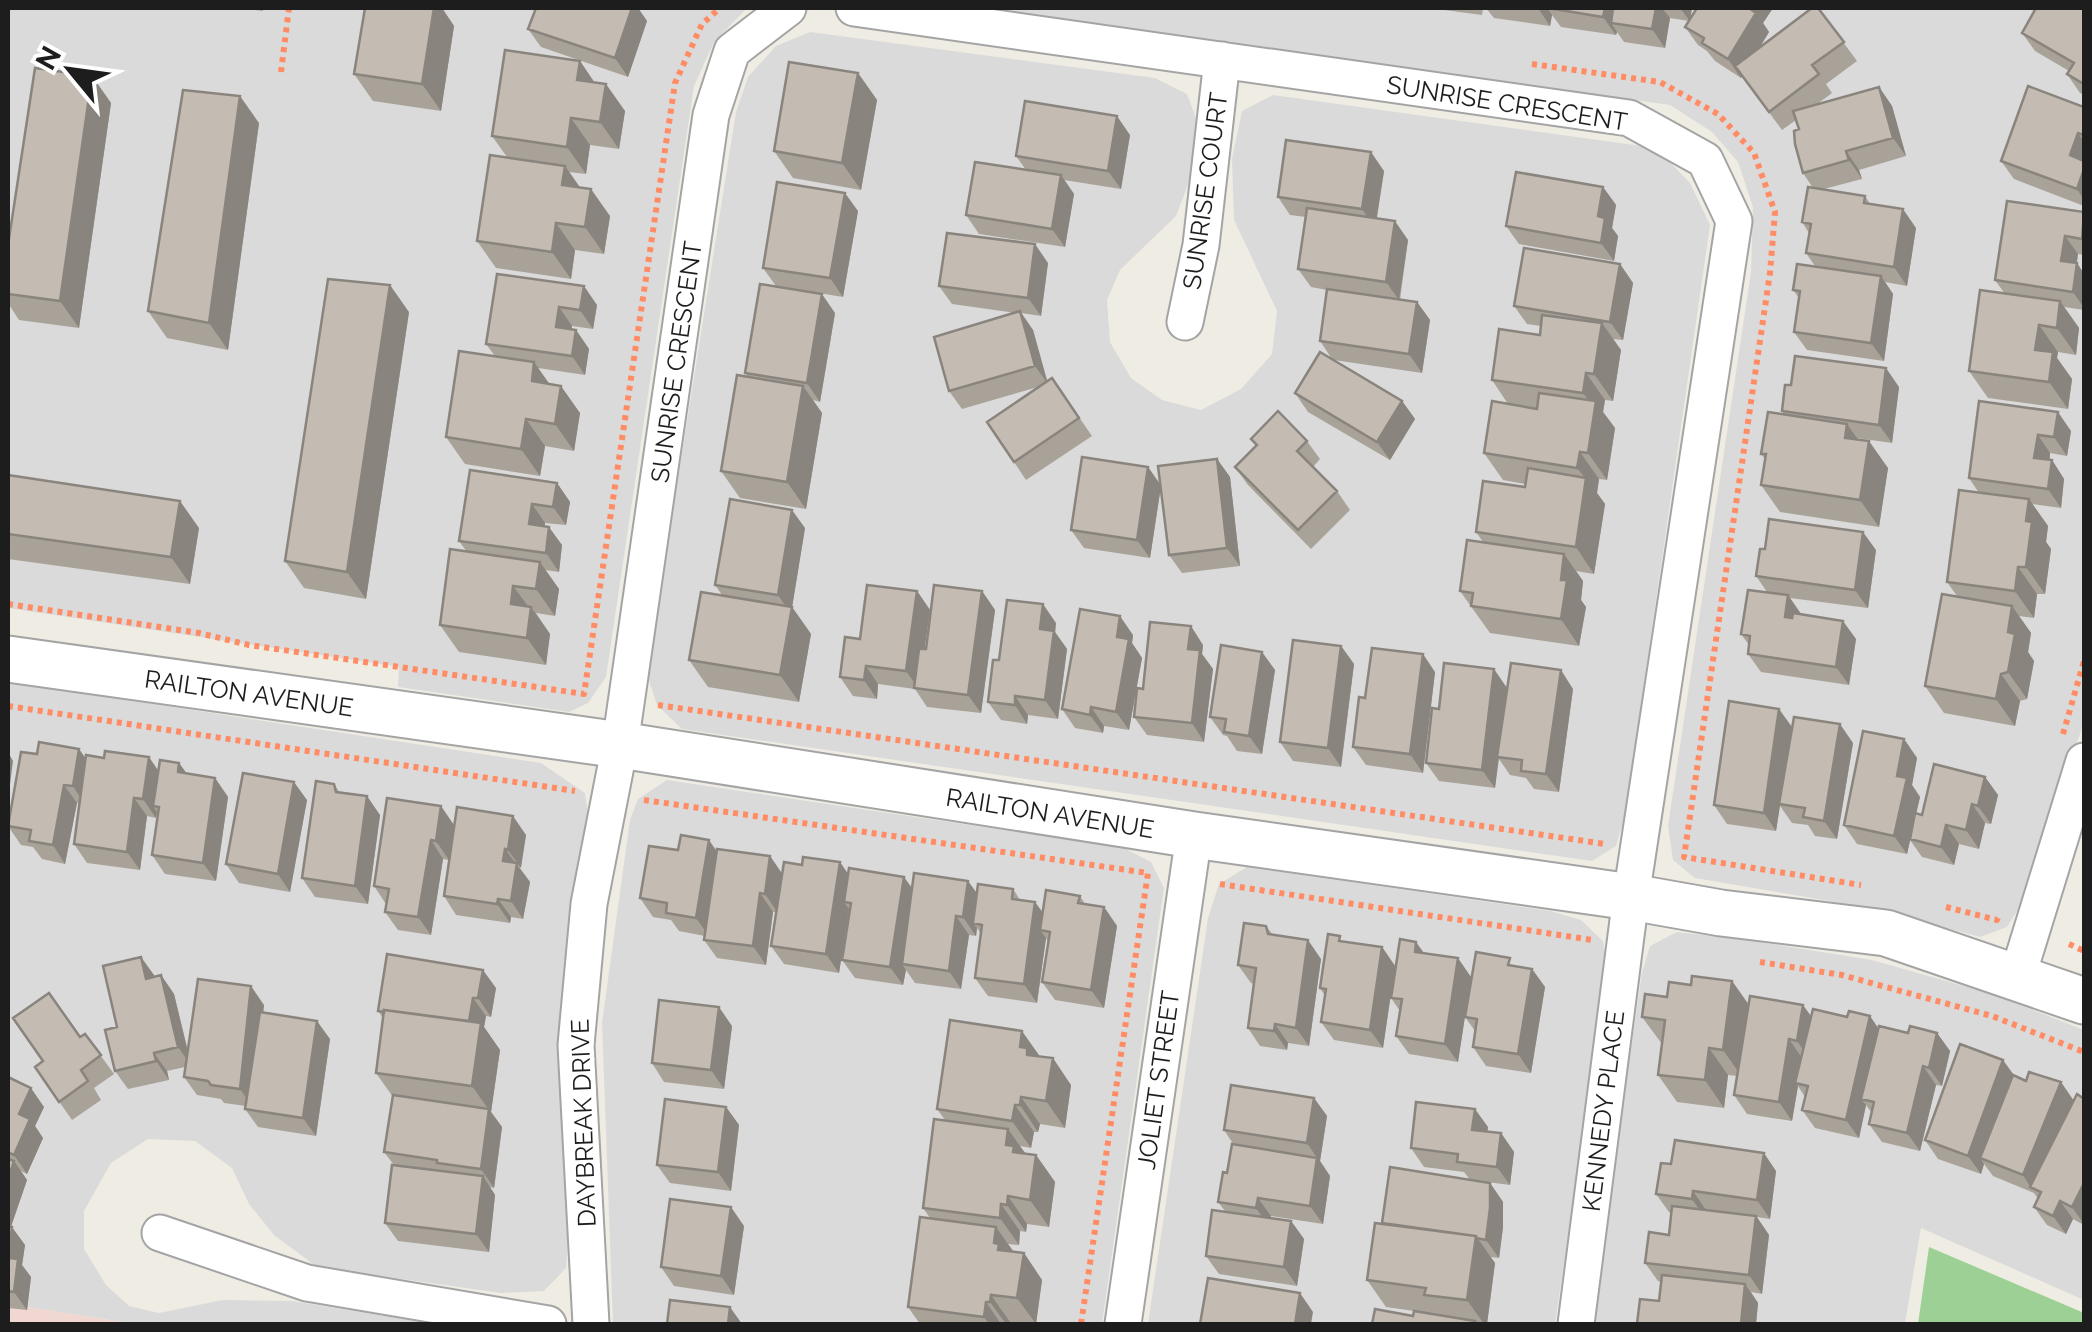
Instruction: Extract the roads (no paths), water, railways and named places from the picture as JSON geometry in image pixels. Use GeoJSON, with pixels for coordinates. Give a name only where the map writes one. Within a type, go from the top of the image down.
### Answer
{"type":"FeatureCollection","features":[{"type":"Feature","properties":{"kind":"street","name":"SUNRISE CRESCENT"},"geometry":{"type":"LineString","coordinates":[[620,746],[712,115],[732,51],[788,8]]}},
{"type":"Feature","properties":{"kind":"street","name":"SUNRISE CRESCENT"},"geometry":{"type":"LineString","coordinates":[[854,8],[1629,118],[1706,160],[1734,221],[1631,897]]}},
{"type":"Feature","properties":{"kind":"street","name":"SUNRISE COURT"},"geometry":{"type":"LineString","coordinates":[[1185,322],[1201,245],[1222,60]]}},
{"type":"Feature","properties":{"kind":"street","name":"RAILTON AVENUE"},"geometry":{"type":"LineString","coordinates":[[8,659],[620,746],[1721,913],[1886,933],[2084,1001]]}},
{"type":"Feature","properties":{"kind":"street","name":"DAYBREAK DRIVE"},"geometry":{"type":"LineString","coordinates":[[591,1324],[576,1046],[589,904],[620,746]]}},
{"type":"Feature","properties":{"kind":"street"},"geometry":{"type":"LineString","coordinates":[[2017,978],[2084,761]]}},
{"type":"Feature","properties":{"kind":"street","name":"JOLIET STREET"},"geometry":{"type":"LineString","coordinates":[[1123,1324],[1194,835]]}},
{"type":"Feature","properties":{"kind":"street","name":"KENNEDY PLACE"},"geometry":{"type":"LineString","coordinates":[[1576,1324],[1631,897]]}},
{"type":"Feature","properties":{"kind":"street"},"geometry":{"type":"LineString","coordinates":[[160,1233],[307,1282],[548,1324]]}}]}
